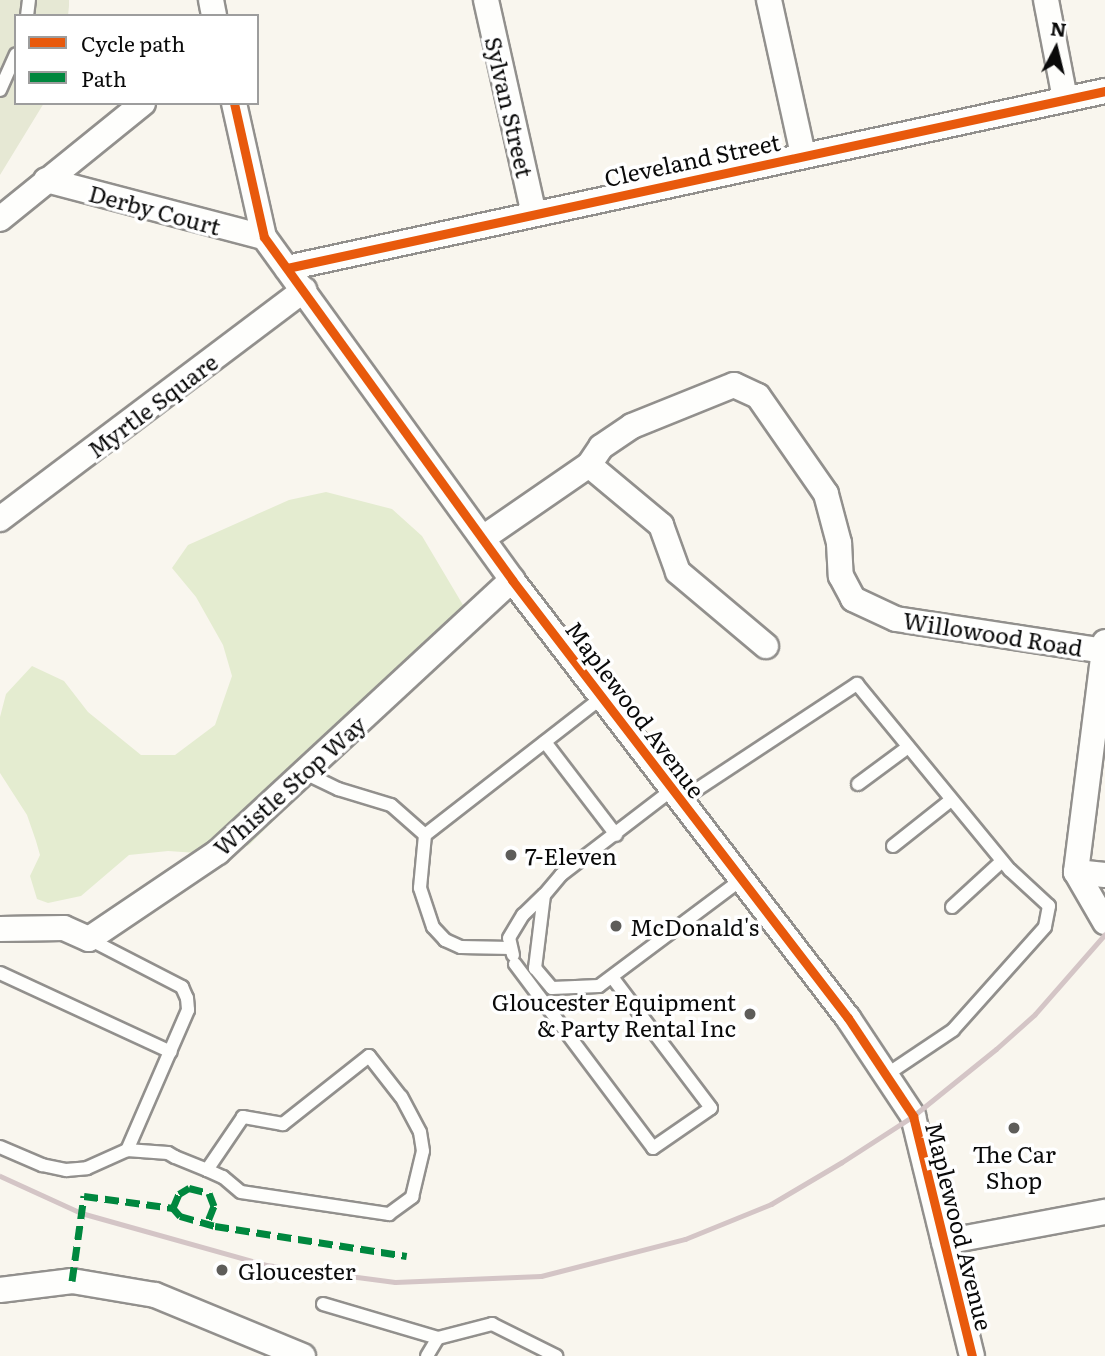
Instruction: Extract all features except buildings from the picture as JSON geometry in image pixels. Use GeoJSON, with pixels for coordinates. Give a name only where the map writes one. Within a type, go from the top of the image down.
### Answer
{"type":"FeatureCollection","features":[{"type":"Feature","properties":{"kind":"street","name":"Sylvan Street"},"geometry":{"type":"LineString","coordinates":[[486,0],[534,214]]}},
{"type":"Feature","properties":{"kind":"street"},"geometry":{"type":"LineString","coordinates":[[769,0],[803,155]]}},
{"type":"Feature","properties":{"kind":"street"},"geometry":{"type":"LineString","coordinates":[[1046,0],[1065,99]]}},
{"type":"Feature","properties":{"kind":"street","name":"Cleveland Street"},"geometry":{"type":"LineString","coordinates":[[287,268],[1105,91]]}},
{"type":"Feature","properties":{"kind":"street"},"geometry":{"type":"LineString","coordinates":[[0,219],[140,105]]}},
{"type":"Feature","properties":{"kind":"street","name":"Maplewood Avenue"},"geometry":{"type":"LineString","coordinates":[[234,105],[264,237],[512,580],[742,879],[913,1116],[972,1356]]}},
{"type":"Feature","properties":{"kind":"street","name":"Derby Court"},"geometry":{"type":"LineString","coordinates":[[46,180],[264,237]]}},
{"type":"Feature","properties":{"kind":"street","name":"Myrtle Square"},"geometry":{"type":"LineString","coordinates":[[0,519],[304,290]]}},
{"type":"Feature","properties":{"kind":"street","name":"Willowood Road"},"geometry":{"type":"LineString","coordinates":[[483,538],[589,465],[601,447],[632,426],[734,385],[758,396],[826,494],[839,542],[842,576],[853,598],[896,619],[1104,646]]}},
{"type":"Feature","properties":{"kind":"street"},"geometry":{"type":"LineString","coordinates":[[589,465],[661,525],[678,572],[766,646]]}},
{"type":"Feature","properties":{"kind":"street","name":"Whistle Stop Way"},"geometry":{"type":"LineString","coordinates":[[89,939],[218,852],[512,580]]}},
{"type":"Feature","properties":{"kind":"street"},"geometry":{"type":"LineString","coordinates":[[1104,646],[1076,872],[1105,922]]}},
{"type":"Feature","properties":{"kind":"street"},"geometry":{"type":"LineString","coordinates":[[1076,872],[1105,875]]}},
{"type":"Feature","properties":{"kind":"street"},"geometry":{"type":"LineString","coordinates":[[0,929],[64,928],[89,939]]}},
{"type":"Feature","properties":{"kind":"street"},"geometry":{"type":"LineString","coordinates":[[944,1242],[1105,1212]]}},
{"type":"Feature","properties":{"kind":"street"},"geometry":{"type":"LineString","coordinates":[[0,1290],[72,1281],[142,1292],[236,1325],[303,1356]]}},
{"type":"Feature","properties":{"kind":"lane"},"geometry":{"type":"LineString","coordinates":[[0,89],[14,58]]}},
{"type":"Feature","properties":{"kind":"lane"},"geometry":{"type":"LineString","coordinates":[[612,977],[711,1108],[653,1148],[515,964],[509,938],[523,915],[561,876],[616,835],[848,686],[863,689],[1002,861],[1049,906],[1045,927],[953,1030],[886,1075]]}},
{"type":"Feature","properties":{"kind":"lane"},"geometry":{"type":"LineString","coordinates":[[511,948],[461,947],[445,940],[433,928],[420,888],[425,835],[602,696]]}},
{"type":"Feature","properties":{"kind":"lane"},"geometry":{"type":"LineString","coordinates":[[545,742],[616,835]]}},
{"type":"Feature","properties":{"kind":"lane"},"geometry":{"type":"LineString","coordinates":[[858,783],[908,747]]}},
{"type":"Feature","properties":{"kind":"lane"},"geometry":{"type":"LineString","coordinates":[[305,772],[338,789],[391,805],[425,835]]}},
{"type":"Feature","properties":{"kind":"lane"},"geometry":{"type":"LineString","coordinates":[[893,846],[951,800]]}},
{"type":"Feature","properties":{"kind":"lane"},"geometry":{"type":"LineString","coordinates":[[952,907],[1002,861]]}},
{"type":"Feature","properties":{"kind":"lane"},"geometry":{"type":"LineString","coordinates":[[515,964],[536,968],[552,988],[599,986],[742,879]]}},
{"type":"Feature","properties":{"kind":"lane"},"geometry":{"type":"LineString","coordinates":[[536,968],[544,895]]}},
{"type":"Feature","properties":{"kind":"lane"},"geometry":{"type":"LineString","coordinates":[[89,939],[182,987],[188,1010],[127,1150]]}},
{"type":"Feature","properties":{"kind":"lane"},"geometry":{"type":"LineString","coordinates":[[0,973],[171,1052]]}},
{"type":"Feature","properties":{"kind":"lane"},"geometry":{"type":"LineString","coordinates":[[0,1147],[42,1165],[66,1170],[87,1168],[127,1150],[168,1153],[207,1170],[241,1192],[389,1214],[412,1197],[423,1151],[411,1116],[369,1056],[283,1124],[243,1117],[207,1170]]}},
{"type":"Feature","properties":{"kind":"lane"},"geometry":{"type":"LineString","coordinates":[[323,1304],[438,1338],[492,1324],[556,1356]]}},
{"type":"Feature","properties":{"kind":"lane"},"geometry":{"type":"LineString","coordinates":[[427,1356],[438,1338]]}},
{"type":"Feature","properties":{"kind":"green space"},"geometry":{"type":"Polygon","coordinates":[[[0,0],[69,0],[68,14],[14,14],[14,105],[43,105],[0,175],[0,0]]]}},
{"type":"Feature","properties":{"kind":"green space"},"geometry":{"type":"Polygon","coordinates":[[[326,492],[392,509],[422,536],[463,605],[457,636],[374,703],[330,765],[249,845],[226,855],[168,851],[129,855],[81,896],[48,903],[37,899],[30,876],[40,855],[36,841],[27,815],[0,773],[0,717],[6,694],[32,666],[64,681],[88,712],[141,755],[175,755],[215,725],[232,676],[223,645],[196,597],[172,568],[188,545],[289,500],[326,492]]]}},
{"type":"Feature","properties":{"kind":"railway"},"geometry":{"type":"LineString","coordinates":[[0,1176],[81,1213],[266,1265],[395,1282],[541,1276],[685,1239],[771,1204],[842,1162],[913,1116],[996,1049],[1035,1014],[1105,934]]}},
{"type":"Feature","properties":{"kind":"marked path"},"geometry":{"type":"LineString","coordinates":[[173,1208],[179,1194],[189,1188],[209,1193],[214,1206],[207,1223]]}},
{"type":"Feature","properties":{"kind":"marked path"},"geometry":{"type":"LineString","coordinates":[[72,1281],[84,1196],[173,1208],[180,1216],[215,1226],[407,1256]]}},
{"type":"Feature","properties":{"kind":"cycle path"},"geometry":{"type":"LineString","coordinates":[[287,268],[1105,91]]}},
{"type":"Feature","properties":{"kind":"cycle path"},"geometry":{"type":"LineString","coordinates":[[234,105],[264,237],[512,580],[848,1018],[913,1116],[972,1356]]}},
{"type":"Feature","properties":{"kind":"place","name":"7-Eleven"},"geometry":{"type":"Point","coordinates":[511,855]}},
{"type":"Feature","properties":{"kind":"place","name":"McDonald's"},"geometry":{"type":"Point","coordinates":[616,926]}},
{"type":"Feature","properties":{"kind":"place","name":"Gloucester Equipment & Party Rental Inc"},"geometry":{"type":"Point","coordinates":[750,1014]}},
{"type":"Feature","properties":{"kind":"place","name":"The Car Shop"},"geometry":{"type":"Point","coordinates":[1014,1128]}},
{"type":"Feature","properties":{"kind":"place","name":"Gloucester"},"geometry":{"type":"Point","coordinates":[222,1270]}}]}
